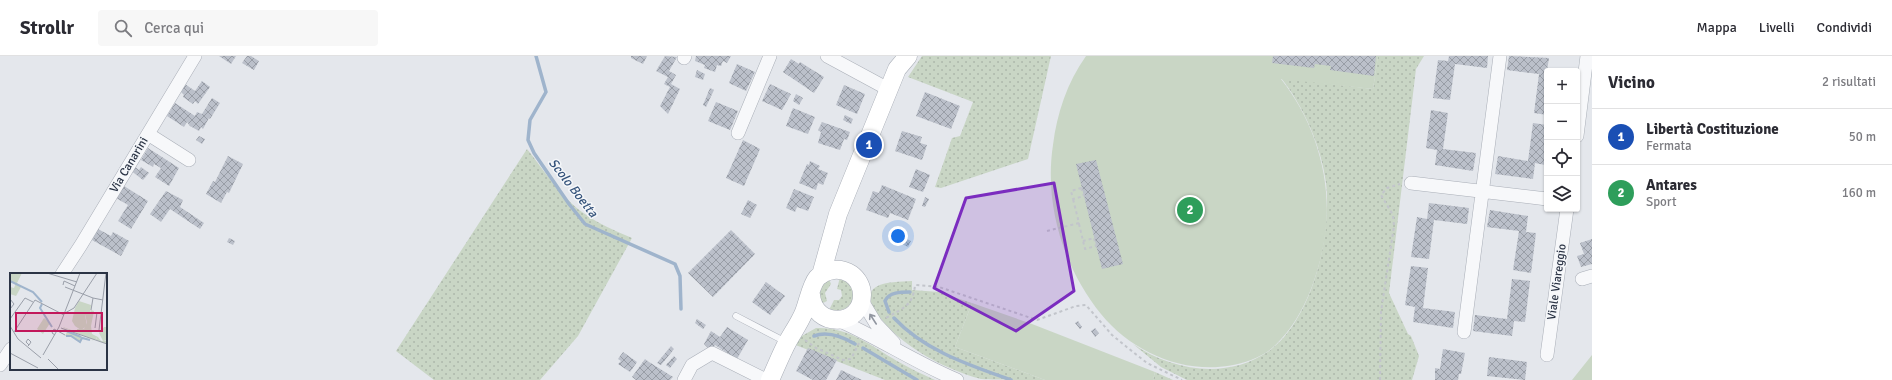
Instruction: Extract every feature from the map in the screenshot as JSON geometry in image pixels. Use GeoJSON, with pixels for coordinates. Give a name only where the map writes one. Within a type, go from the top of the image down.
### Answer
{"type":"FeatureCollection","features":[{"type":"Feature","properties":{"kind":"street","name":"Via Canarini"},"geometry":{"type":"LineString","coordinates":[[63,273],[195,56]]}},
{"type":"Feature","properties":{"kind":"street"},"geometry":{"type":"LineString","coordinates":[[738,133],[770,56]]}},
{"type":"Feature","properties":{"kind":"street"},"geometry":{"type":"LineString","coordinates":[[826,56],[888,89]]}},
{"type":"Feature","properties":{"kind":"street"},"geometry":{"type":"LineString","coordinates":[[1464,332],[1500,56]]}},
{"type":"Feature","properties":{"kind":"street"},"geometry":{"type":"LineString","coordinates":[[1580,112],[1587,56]]}},
{"type":"Feature","properties":{"kind":"street"},"geometry":{"type":"LineString","coordinates":[[770,380],[787,342],[803,314],[811,295],[812,286],[820,275],[838,214],[888,89],[904,58]]}},
{"type":"Feature","properties":{"kind":"street"},"geometry":{"type":"LineString","coordinates":[[148,134],[189,160]]}},
{"type":"Feature","properties":{"kind":"street"},"geometry":{"type":"LineString","coordinates":[[1411,183],[1544,199]]}},
{"type":"Feature","properties":{"kind":"street","name":"Viale Viareggio"},"geometry":{"type":"LineString","coordinates":[[1547,356],[1568,212]]}},
{"type":"Feature","properties":{"kind":"street"},"geometry":{"type":"LineString","coordinates":[[833,232],[837,259],[842,270]]}},
{"type":"Feature","properties":{"kind":"street"},"geometry":{"type":"LineString","coordinates":[[787,342],[802,326],[852,315],[858,308],[861,299],[861,290],[858,281],[851,274],[842,270],[828,271],[820,275]]}},
{"type":"Feature","properties":{"kind":"street"},"geometry":{"type":"LineString","coordinates":[[811,295],[815,308],[832,319],[865,332],[957,380]]}},
{"type":"Feature","properties":{"kind":"street"},"geometry":{"type":"LineString","coordinates":[[861,299],[876,324],[907,355]]}},
{"type":"Feature","properties":{"kind":"street"},"geometry":{"type":"LineString","coordinates":[[0,365],[10,350]]}},
{"type":"Feature","properties":{"kind":"street"},"geometry":{"type":"LineString","coordinates":[[684,380],[692,365],[712,354],[766,380]]}},
{"type":"Feature","properties":{"kind":"lane"},"geometry":{"type":"LineString","coordinates":[[736,316],[787,342]]}},
{"type":"Feature","properties":{"kind":"path"},"geometry":{"type":"LineString","coordinates":[[1380,380],[1381,312],[1394,226],[1393,215],[1381,195],[1387,188],[1397,184],[1411,183]]}},
{"type":"Feature","properties":{"kind":"path"},"geometry":{"type":"LineString","coordinates":[[1073,199],[1084,196],[1082,188],[1071,191],[1083,241],[1085,249],[1096,246],[1094,238],[1083,241]]}},
{"type":"Feature","properties":{"kind":"path"},"geometry":{"type":"LineString","coordinates":[[1047,231],[1079,223]]}},
{"type":"Feature","properties":{"kind":"path"},"geometry":{"type":"LineString","coordinates":[[915,285],[939,287],[1037,320],[1076,306],[1086,305],[1112,335],[1147,363],[1182,380]]}},
{"type":"Feature","properties":{"kind":"highlighted area"},"geometry":{"type":"Polygon","coordinates":[[[1054,183],[1074,291],[1016,331],[934,288],[966,198],[1054,183]]]}},
{"type":"Feature","properties":{"kind":"green space"},"geometry":{"type":"Polygon","coordinates":[[[922,56],[1051,56],[1028,159],[941,188],[935,187],[952,138],[960,136],[973,102],[908,77],[922,56]]]}},
{"type":"Feature","properties":{"kind":"green space"},"geometry":{"type":"Polygon","coordinates":[[[1086,56],[1378,56],[1373,89],[1281,79],[1305,118],[1321,161],[1327,206],[1326,229],[1319,266],[1304,305],[1290,329],[1271,349],[1264,354],[1251,360],[1230,366],[1189,366],[1169,361],[1150,353],[1115,329],[1101,314],[1076,276],[1059,234],[1051,190],[1051,167],[1053,145],[1060,110],[1073,77],[1086,56]]]}},
{"type":"Feature","properties":{"kind":"green space"},"geometry":{"type":"Polygon","coordinates":[[[1378,56],[1424,56],[1416,69],[1389,293],[1408,334],[1411,336],[1419,356],[1412,380],[1187,380],[1161,367],[1133,344],[1165,361],[1183,366],[1218,369],[1236,366],[1253,360],[1269,351],[1284,337],[1297,318],[1308,297],[1316,274],[1326,226],[1327,204],[1324,169],[1316,141],[1297,101],[1281,78],[1373,89],[1378,56]]]}},
{"type":"Feature","properties":{"kind":"green space"},"geometry":{"type":"Polygon","coordinates":[[[527,149],[560,191],[574,206],[600,223],[632,238],[578,336],[540,380],[434,380],[396,351],[527,149]]]}},
{"type":"Feature","properties":{"kind":"green space"},"geometry":{"type":"Polygon","coordinates":[[[840,277],[847,281],[852,287],[854,293],[853,299],[845,308],[829,310],[834,300],[839,300],[842,296],[841,290],[837,289],[840,277]]]}},
{"type":"Feature","properties":{"kind":"green space"},"geometry":{"type":"Polygon","coordinates":[[[829,279],[831,284],[825,293],[827,301],[821,304],[819,296],[820,290],[829,279]]]}},
{"type":"Feature","properties":{"kind":"green space"},"geometry":{"type":"Polygon","coordinates":[[[912,281],[912,290],[939,292],[972,303],[955,347],[1045,380],[981,379],[935,361],[904,342],[880,318],[872,305],[870,295],[874,289],[880,285],[912,281]]]}},
{"type":"Feature","properties":{"kind":"green space"},"geometry":{"type":"Polygon","coordinates":[[[972,303],[1032,324],[1155,372],[1153,380],[1045,380],[955,347],[972,303]]]}},
{"type":"Feature","properties":{"kind":"green space"},"geometry":{"type":"Polygon","coordinates":[[[816,328],[839,330],[859,338],[906,366],[935,380],[885,380],[793,344],[800,337],[816,328]]]}},
{"type":"Feature","properties":{"kind":"green space"},"geometry":{"type":"Polygon","coordinates":[[[1592,355],[1592,380],[1572,380],[1592,355]]]}},
{"type":"Feature","properties":{"kind":"green space"},"geometry":{"type":"Polygon","coordinates":[[[1155,372],[1173,380],[1153,380],[1155,372]]]}},
{"type":"Feature","properties":{"kind":"building"},"geometry":{"type":"Polygon","coordinates":[[[219,56],[236,56],[231,64],[219,56]]]}},
{"type":"Feature","properties":{"kind":"building"},"geometry":{"type":"Polygon","coordinates":[[[247,56],[251,56],[259,61],[254,70],[242,63],[247,56]]]}},
{"type":"Feature","properties":{"kind":"building"},"geometry":{"type":"Polygon","coordinates":[[[631,56],[647,56],[643,64],[631,58],[631,56]]]}},
{"type":"Feature","properties":{"kind":"building"},"geometry":{"type":"Polygon","coordinates":[[[665,56],[677,57],[669,71],[676,75],[671,84],[680,89],[668,114],[660,106],[670,87],[664,84],[668,77],[656,71],[665,56]]]}},
{"type":"Feature","properties":{"kind":"building"},"geometry":{"type":"Polygon","coordinates":[[[696,56],[731,56],[727,63],[723,61],[721,66],[717,65],[715,72],[704,68],[705,65],[695,61],[696,56]]]}},
{"type":"Feature","properties":{"kind":"building"},"geometry":{"type":"Polygon","coordinates":[[[1273,56],[1376,56],[1374,76],[1330,70],[1331,66],[1315,64],[1314,68],[1272,63],[1273,56]]]}},
{"type":"Feature","properties":{"kind":"building"},"geometry":{"type":"Polygon","coordinates":[[[1449,56],[1488,56],[1487,68],[1455,64],[1450,100],[1433,98],[1438,60],[1448,61],[1449,56]]]}},
{"type":"Feature","properties":{"kind":"building"},"geometry":{"type":"Polygon","coordinates":[[[1509,56],[1549,58],[1547,68],[1544,68],[1544,115],[1534,113],[1539,74],[1507,70],[1509,56]]]}},
{"type":"Feature","properties":{"kind":"building"},"geometry":{"type":"Polygon","coordinates":[[[791,59],[799,64],[800,62],[824,77],[814,93],[783,72],[791,59]]]}},
{"type":"Feature","properties":{"kind":"building"},"geometry":{"type":"Polygon","coordinates":[[[737,64],[755,72],[746,91],[729,83],[737,64]]]}},
{"type":"Feature","properties":{"kind":"building"},"geometry":{"type":"Polygon","coordinates":[[[697,70],[705,74],[703,80],[695,77],[697,70]]]}},
{"type":"Feature","properties":{"kind":"building"},"geometry":{"type":"Polygon","coordinates":[[[202,81],[210,87],[198,104],[195,101],[193,104],[183,97],[184,95],[180,91],[185,84],[195,91],[202,81]]]}},
{"type":"Feature","properties":{"kind":"building"},"geometry":{"type":"Polygon","coordinates":[[[770,84],[791,94],[782,110],[762,101],[770,84]]]}},
{"type":"Feature","properties":{"kind":"building"},"geometry":{"type":"Polygon","coordinates":[[[844,85],[865,94],[857,114],[836,105],[844,85]]]}},
{"type":"Feature","properties":{"kind":"building"},"geometry":{"type":"Polygon","coordinates":[[[710,88],[714,90],[706,107],[703,105],[710,88]]]}},
{"type":"Feature","properties":{"kind":"building"},"geometry":{"type":"Polygon","coordinates":[[[925,92],[960,106],[951,129],[916,116],[925,92]]]}},
{"type":"Feature","properties":{"kind":"building"},"geometry":{"type":"Polygon","coordinates":[[[796,94],[803,98],[799,105],[793,101],[796,94]]]}},
{"type":"Feature","properties":{"kind":"building"},"geometry":{"type":"Polygon","coordinates":[[[212,98],[220,103],[203,129],[201,127],[199,131],[190,126],[187,122],[184,127],[167,116],[175,103],[195,116],[197,112],[202,114],[212,98]]]}},
{"type":"Feature","properties":{"kind":"building"},"geometry":{"type":"Polygon","coordinates":[[[716,102],[738,111],[730,130],[708,121],[716,102]]]}},
{"type":"Feature","properties":{"kind":"building"},"geometry":{"type":"Polygon","coordinates":[[[793,108],[815,117],[808,134],[786,126],[793,108]]]}},
{"type":"Feature","properties":{"kind":"building"},"geometry":{"type":"Polygon","coordinates":[[[1431,110],[1448,113],[1443,149],[1476,153],[1473,171],[1435,165],[1437,150],[1426,148],[1431,110]]]}},
{"type":"Feature","properties":{"kind":"building"},"geometry":{"type":"Polygon","coordinates":[[[845,115],[853,119],[851,124],[843,120],[845,115]]]}},
{"type":"Feature","properties":{"kind":"building"},"geometry":{"type":"Polygon","coordinates":[[[822,122],[850,132],[847,140],[844,139],[840,150],[818,143],[821,132],[818,130],[822,122]]]}},
{"type":"Feature","properties":{"kind":"building"},"geometry":{"type":"Polygon","coordinates":[[[1533,123],[1544,125],[1544,165],[1535,163],[1533,179],[1495,174],[1498,156],[1528,161],[1533,123]]]}},
{"type":"Feature","properties":{"kind":"building"},"geometry":{"type":"Polygon","coordinates":[[[902,131],[922,137],[920,143],[927,145],[922,160],[895,151],[902,131]]]}},
{"type":"Feature","properties":{"kind":"building"},"geometry":{"type":"Polygon","coordinates":[[[199,136],[205,139],[202,144],[196,140],[199,136]]]}},
{"type":"Feature","properties":{"kind":"building"},"geometry":{"type":"Polygon","coordinates":[[[743,140],[760,149],[744,186],[726,178],[743,140]]]}},
{"type":"Feature","properties":{"kind":"building"},"geometry":{"type":"Polygon","coordinates":[[[148,148],[179,168],[169,186],[155,177],[161,168],[154,164],[153,167],[141,160],[148,148]]]}},
{"type":"Feature","properties":{"kind":"building"},"geometry":{"type":"Polygon","coordinates":[[[228,156],[243,164],[229,193],[227,192],[221,203],[206,194],[213,181],[215,182],[228,156]]]}},
{"type":"Feature","properties":{"kind":"building"},"geometry":{"type":"Polygon","coordinates":[[[1096,160],[1123,264],[1102,269],[1076,164],[1096,160]]]}},
{"type":"Feature","properties":{"kind":"building"},"geometry":{"type":"Polygon","coordinates":[[[810,161],[820,166],[818,169],[828,173],[823,185],[818,183],[816,190],[799,183],[807,164],[809,165],[810,161]]]}},
{"type":"Feature","properties":{"kind":"building"},"geometry":{"type":"Polygon","coordinates":[[[134,166],[139,170],[141,167],[149,173],[143,180],[130,170],[134,166]]]}},
{"type":"Feature","properties":{"kind":"building"},"geometry":{"type":"Polygon","coordinates":[[[916,169],[930,175],[923,192],[909,187],[916,169]]]}},
{"type":"Feature","properties":{"kind":"building"},"geometry":{"type":"Polygon","coordinates":[[[882,185],[916,199],[908,220],[890,213],[888,218],[866,210],[873,191],[879,193],[882,185]]]}},
{"type":"Feature","properties":{"kind":"building"},"geometry":{"type":"Polygon","coordinates":[[[124,186],[148,201],[131,229],[118,221],[128,205],[116,198],[124,186]]]}},
{"type":"Feature","properties":{"kind":"building"},"geometry":{"type":"Polygon","coordinates":[[[794,189],[814,197],[808,211],[797,207],[795,212],[786,208],[794,189]]]}},
{"type":"Feature","properties":{"kind":"building"},"geometry":{"type":"Polygon","coordinates":[[[166,191],[183,200],[180,207],[204,223],[200,229],[170,209],[161,222],[150,214],[166,191]]]}},
{"type":"Feature","properties":{"kind":"building"},"geometry":{"type":"Polygon","coordinates":[[[925,197],[929,199],[925,207],[922,206],[925,197]]]}},
{"type":"Feature","properties":{"kind":"building"},"geometry":{"type":"Polygon","coordinates":[[[748,200],[757,205],[750,218],[741,214],[748,200]]]}},
{"type":"Feature","properties":{"kind":"building"},"geometry":{"type":"Polygon","coordinates":[[[1429,203],[1469,208],[1467,224],[1434,220],[1429,259],[1411,257],[1417,217],[1427,219],[1429,203]]]}},
{"type":"Feature","properties":{"kind":"building"},"geometry":{"type":"Polygon","coordinates":[[[1490,210],[1528,216],[1526,232],[1536,233],[1531,273],[1513,270],[1519,231],[1487,227],[1490,210]]]}},
{"type":"Feature","properties":{"kind":"building"},"geometry":{"type":"Polygon","coordinates":[[[98,229],[111,236],[113,232],[129,241],[121,256],[92,240],[98,229]]]}},
{"type":"Feature","properties":{"kind":"building"},"geometry":{"type":"Polygon","coordinates":[[[731,230],[755,254],[713,297],[688,273],[731,230]]]}},
{"type":"Feature","properties":{"kind":"building"},"geometry":{"type":"Polygon","coordinates":[[[903,237],[911,241],[908,247],[900,243],[903,237]]]}},
{"type":"Feature","properties":{"kind":"building"},"geometry":{"type":"Polygon","coordinates":[[[229,238],[235,241],[233,245],[227,242],[229,238]]]}},
{"type":"Feature","properties":{"kind":"building"},"geometry":{"type":"Polygon","coordinates":[[[1592,239],[1592,264],[1581,267],[1577,256],[1584,254],[1580,243],[1592,239]]]}},
{"type":"Feature","properties":{"kind":"building"},"geometry":{"type":"Polygon","coordinates":[[[1411,266],[1428,268],[1423,308],[1455,312],[1453,328],[1413,322],[1415,307],[1405,305],[1411,266]]]}},
{"type":"Feature","properties":{"kind":"building"},"geometry":{"type":"Polygon","coordinates":[[[1512,279],[1530,281],[1525,322],[1514,321],[1512,336],[1473,331],[1475,315],[1507,319],[1512,279]]]}},
{"type":"Feature","properties":{"kind":"building"},"geometry":{"type":"Polygon","coordinates":[[[766,282],[785,296],[770,315],[752,302],[766,282]]]}},
{"type":"Feature","properties":{"kind":"building"},"geometry":{"type":"Polygon","coordinates":[[[697,319],[706,325],[703,329],[695,323],[697,319]]]}},
{"type":"Feature","properties":{"kind":"building"},"geometry":{"type":"Polygon","coordinates":[[[1078,321],[1082,327],[1080,329],[1075,323],[1078,321]]]}},
{"type":"Feature","properties":{"kind":"building"},"geometry":{"type":"Polygon","coordinates":[[[727,327],[748,340],[737,359],[715,345],[711,351],[704,344],[711,331],[720,337],[727,327]]]}},
{"type":"Feature","properties":{"kind":"building"},"geometry":{"type":"Polygon","coordinates":[[[1095,328],[1099,333],[1095,337],[1091,331],[1095,328]]]}},
{"type":"Feature","properties":{"kind":"building"},"geometry":{"type":"Polygon","coordinates":[[[671,346],[674,349],[661,365],[657,363],[671,346]]]}},
{"type":"Feature","properties":{"kind":"building"},"geometry":{"type":"Polygon","coordinates":[[[808,348],[837,360],[826,380],[813,380],[796,371],[808,348]]]}},
{"type":"Feature","properties":{"kind":"building"},"geometry":{"type":"Polygon","coordinates":[[[1443,349],[1465,353],[1461,374],[1459,374],[1458,380],[1435,380],[1435,368],[1440,369],[1443,349]]]}},
{"type":"Feature","properties":{"kind":"building"},"geometry":{"type":"Polygon","coordinates":[[[623,352],[637,362],[630,372],[618,364],[621,361],[618,359],[623,352]]]}},
{"type":"Feature","properties":{"kind":"building"},"geometry":{"type":"Polygon","coordinates":[[[674,356],[677,359],[670,368],[666,365],[674,356]]]}},
{"type":"Feature","properties":{"kind":"building"},"geometry":{"type":"Polygon","coordinates":[[[1489,357],[1527,362],[1525,380],[1487,376],[1489,357]]]}},
{"type":"Feature","properties":{"kind":"building"},"geometry":{"type":"Polygon","coordinates":[[[645,359],[673,377],[670,380],[636,380],[632,377],[645,359]]]}},
{"type":"Feature","properties":{"kind":"building"},"geometry":{"type":"Polygon","coordinates":[[[841,370],[862,380],[836,380],[841,370]]]}},
{"type":"Feature","properties":{"kind":"waterway","name":"Scolo Boetta"},"geometry":{"type":"LineString","coordinates":[[536,56],[546,92],[530,120],[528,140],[534,153],[569,204],[585,224],[675,264],[680,276],[681,309]]}},
{"type":"Feature","properties":{"kind":"waterway"},"geometry":{"type":"LineString","coordinates":[[889,312],[885,301],[889,296],[896,293],[910,292]]}},
{"type":"Feature","properties":{"kind":"waterway"},"geometry":{"type":"LineString","coordinates":[[894,318],[919,340],[948,356],[1011,380]]}},
{"type":"Feature","properties":{"kind":"waterway"},"geometry":{"type":"LineString","coordinates":[[814,336],[830,334],[855,344]]}},
{"type":"Feature","properties":{"kind":"waterway"},"geometry":{"type":"LineString","coordinates":[[863,348],[917,380]]}},
{"type":"Feature","properties":{"kind":"place","name":"Libertà Costituzione"},"geometry":{"type":"Point","coordinates":[869,145]}},
{"type":"Feature","properties":{"kind":"place","name":"Antares"},"geometry":{"type":"Point","coordinates":[1190,210]}}]}
